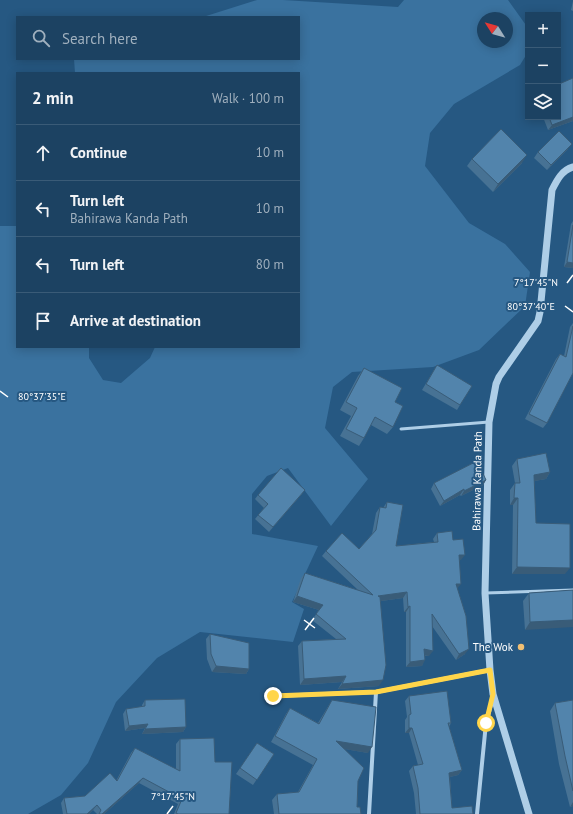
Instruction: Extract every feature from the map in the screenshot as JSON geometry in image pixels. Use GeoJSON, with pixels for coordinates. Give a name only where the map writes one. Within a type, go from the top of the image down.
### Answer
{"type":"FeatureCollection","features":[{"type":"Feature","properties":{"kind":"street","name":"Bahirawa Kanda Path"},"geometry":{"type":"LineString","coordinates":[[529,814],[493,694],[490,670],[486,593],[489,422],[496,384],[499,377],[538,321],[552,190],[558,178],[568,169],[573,167]]}},
{"type":"Feature","properties":{"kind":"street"},"geometry":{"type":"LineString","coordinates":[[273,696],[376,692],[490,670]]}},
{"type":"Feature","properties":{"kind":"street"},"geometry":{"type":"LineString","coordinates":[[369,814],[376,692]]}},
{"type":"Feature","properties":{"kind":"street"},"geometry":{"type":"LineString","coordinates":[[477,814],[486,723],[493,694]]}},
{"type":"Feature","properties":{"kind":"lane"},"geometry":{"type":"LineString","coordinates":[[400,429],[489,422]]}},
{"type":"Feature","properties":{"kind":"lane"},"geometry":{"type":"LineString","coordinates":[[486,593],[573,590]]}},
{"type":"Feature","properties":{"kind":"shaded area"},"geometry":{"type":"Polygon","coordinates":[[[257,0],[283,0],[398,7],[404,0],[508,0],[525,24],[525,57],[520,65],[454,104],[430,133],[425,166],[469,223],[505,244],[530,272],[525,306],[479,350],[433,367],[352,372],[333,387],[325,428],[368,479],[331,526],[288,468],[267,476],[252,494],[252,534],[318,546],[292,602],[304,609],[293,642],[200,632],[157,658],[116,702],[88,763],[61,795],[28,814],[0,814],[0,226],[16,226],[16,348],[89,348],[89,358],[103,380],[121,383],[150,358],[155,348],[300,348],[300,72],[75,72],[74,60],[300,60],[300,16],[206,16],[257,0]]]}},
{"type":"Feature","properties":{"kind":"building"},"geometry":{"type":"Polygon","coordinates":[[[573,78],[573,117],[552,125],[550,120],[561,120],[561,83],[573,78]]]}},
{"type":"Feature","properties":{"kind":"building"},"geometry":{"type":"Polygon","coordinates":[[[501,129],[527,155],[498,184],[472,159],[501,129]]]}},
{"type":"Feature","properties":{"kind":"building"},"geometry":{"type":"Polygon","coordinates":[[[559,131],[572,144],[551,165],[538,152],[559,131]]]}},
{"type":"Feature","properties":{"kind":"building"},"geometry":{"type":"Polygon","coordinates":[[[573,225],[573,263],[567,262],[573,225]]]}},
{"type":"Feature","properties":{"kind":"building"},"geometry":{"type":"Polygon","coordinates":[[[573,326],[573,373],[547,423],[529,414],[560,354],[566,357],[573,326]]]}},
{"type":"Feature","properties":{"kind":"building"},"geometry":{"type":"Polygon","coordinates":[[[437,365],[472,386],[460,405],[426,384],[437,365]]]}},
{"type":"Feature","properties":{"kind":"building"},"geometry":{"type":"Polygon","coordinates":[[[364,368],[402,388],[395,402],[403,406],[393,427],[375,417],[364,438],[346,429],[357,408],[346,402],[364,368]]]}},
{"type":"Feature","properties":{"kind":"building"},"geometry":{"type":"Polygon","coordinates":[[[546,453],[550,472],[534,475],[536,523],[570,524],[570,568],[517,567],[518,498],[514,498],[515,483],[520,483],[517,459],[546,453]]]}},
{"type":"Feature","properties":{"kind":"building"},"geometry":{"type":"Polygon","coordinates":[[[477,461],[486,480],[464,491],[464,489],[444,501],[434,483],[477,461]]]}},
{"type":"Feature","properties":{"kind":"building"},"geometry":{"type":"Polygon","coordinates":[[[281,468],[305,490],[273,527],[258,515],[268,504],[258,495],[281,468]]]}},
{"type":"Feature","properties":{"kind":"building"},"geometry":{"type":"Polygon","coordinates":[[[387,502],[403,505],[396,546],[438,542],[437,533],[452,531],[453,540],[463,539],[465,555],[459,555],[461,584],[456,584],[466,616],[469,649],[459,654],[432,614],[433,651],[424,649],[425,660],[410,662],[410,606],[408,607],[407,592],[378,596],[380,597],[386,665],[383,680],[342,684],[346,676],[304,679],[302,641],[346,639],[316,614],[323,605],[297,596],[305,573],[373,595],[326,551],[342,533],[359,549],[376,530],[380,507],[386,508],[387,502]]]}},
{"type":"Feature","properties":{"kind":"building"},"geometry":{"type":"Polygon","coordinates":[[[573,590],[573,620],[530,622],[529,593],[573,590]]]}},
{"type":"Feature","properties":{"kind":"building"},"geometry":{"type":"Polygon","coordinates":[[[210,634],[249,643],[249,669],[216,666],[211,654],[210,634]]]}},
{"type":"Feature","properties":{"kind":"building"},"geometry":{"type":"Polygon","coordinates":[[[447,691],[451,723],[448,723],[462,770],[449,773],[452,808],[472,806],[473,814],[420,814],[418,788],[413,766],[423,764],[412,728],[409,728],[409,715],[411,714],[409,696],[447,691]]]}},
{"type":"Feature","properties":{"kind":"building"},"geometry":{"type":"Polygon","coordinates":[[[185,699],[186,727],[145,729],[148,724],[129,726],[126,709],[145,706],[145,700],[185,699]]]}},
{"type":"Feature","properties":{"kind":"building"},"geometry":{"type":"Polygon","coordinates":[[[332,700],[376,707],[372,747],[336,741],[364,768],[358,781],[357,807],[360,807],[361,814],[279,814],[277,794],[299,792],[317,759],[275,736],[290,708],[319,724],[332,700]]]}},
{"type":"Feature","properties":{"kind":"building"},"geometry":{"type":"Polygon","coordinates":[[[573,700],[573,791],[555,703],[573,700]]]}},
{"type":"Feature","properties":{"kind":"building"},"geometry":{"type":"Polygon","coordinates":[[[214,738],[215,762],[232,762],[229,814],[178,814],[176,813],[182,799],[143,778],[102,814],[99,814],[101,810],[97,805],[87,814],[67,814],[64,798],[85,796],[110,773],[117,781],[135,748],[180,771],[180,739],[214,738]]]}},
{"type":"Feature","properties":{"kind":"building"},"geometry":{"type":"Polygon","coordinates":[[[257,743],[274,754],[257,780],[240,768],[257,743]]]}},
{"type":"Feature","properties":{"kind":"place","name":"The Wok"},"geometry":{"type":"Point","coordinates":[521,647]}},
{"type":"Feature","properties":{"kind":"route"},"geometry":{"type":"LineString","coordinates":[[273,696],[376,692],[490,670],[493,694],[486,723]]}}]}
